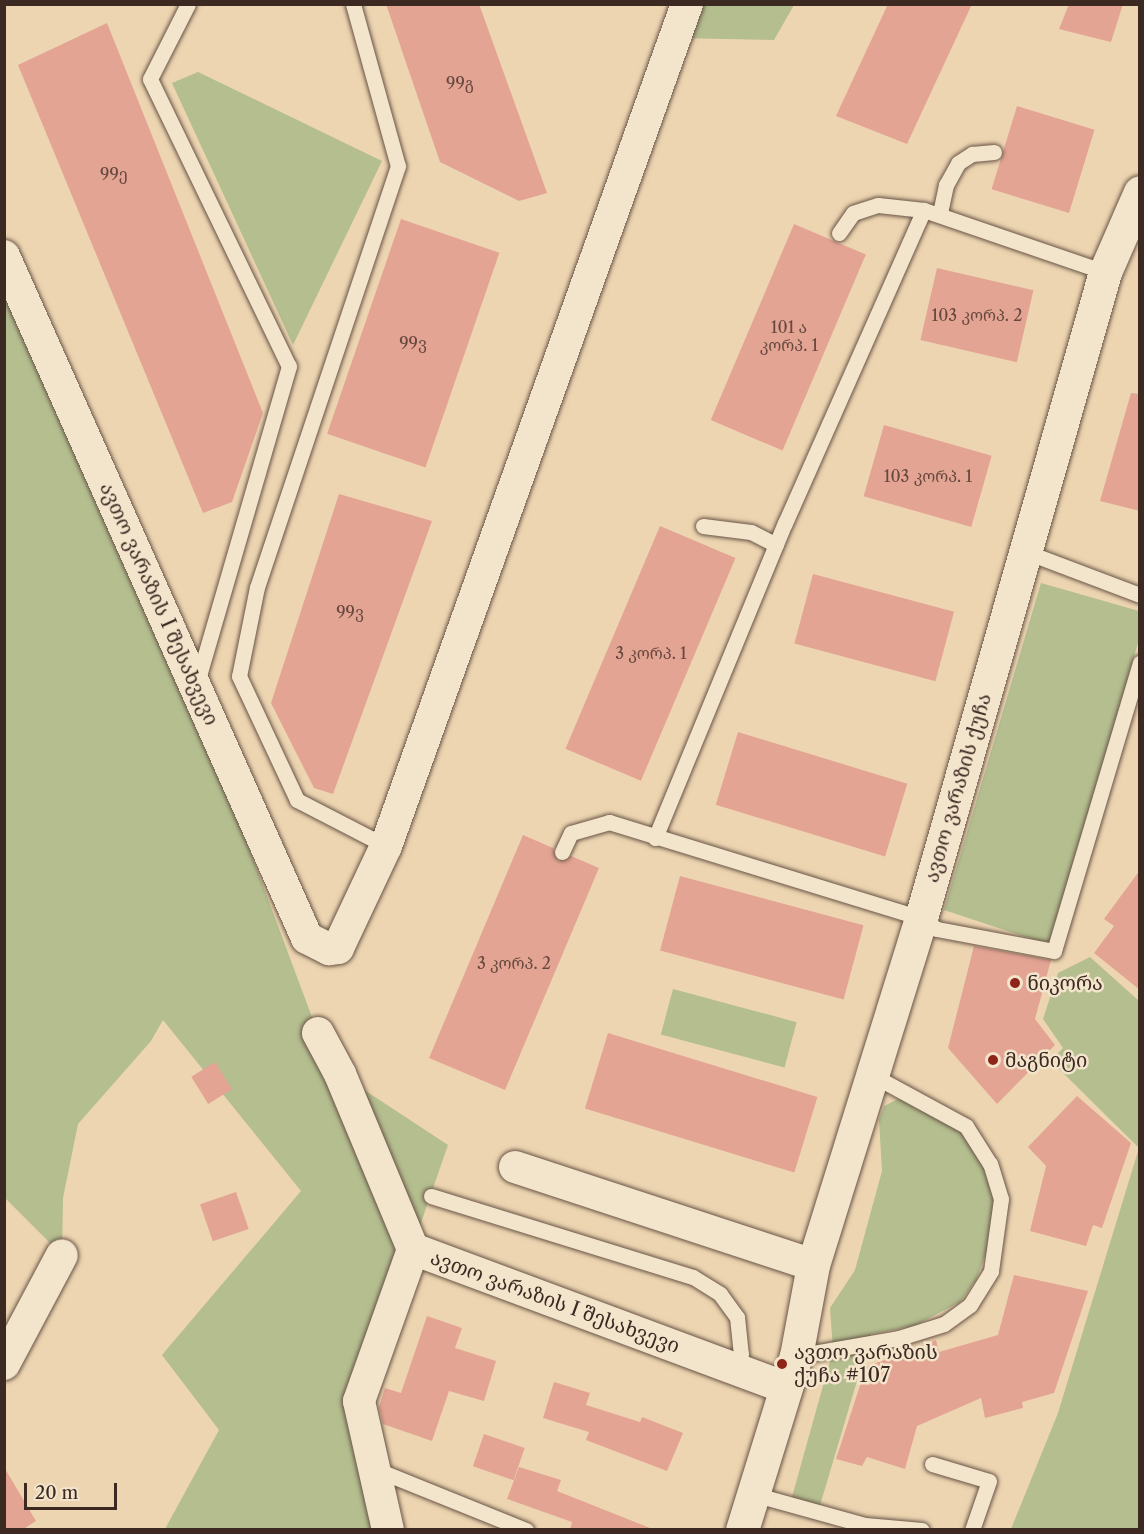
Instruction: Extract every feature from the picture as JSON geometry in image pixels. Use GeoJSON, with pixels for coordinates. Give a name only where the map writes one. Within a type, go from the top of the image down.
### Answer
{"type":"FeatureCollection","features":[{"type":"Feature","properties":{"kind":"street"},"geometry":{"type":"LineString","coordinates":[[386,846],[687,4]]}},
{"type":"Feature","properties":{"kind":"street","name":"ავთო ვარაზის ქუჩა"},"geometry":{"type":"LineString","coordinates":[[742,1530],[796,1356],[813,1265],[921,918],[1105,272],[1134,220]]}},
{"type":"Feature","properties":{"kind":"street","name":"ავთო ვარაზის I შესახვევი"},"geometry":{"type":"LineString","coordinates":[[4,256],[307,938],[320,945],[338,948],[386,846]]}},
{"type":"Feature","properties":{"kind":"street","name":"ავთო ვარაზის I შესახვევი"},"geometry":{"type":"LineString","coordinates":[[318,1033],[340,1074],[413,1249],[785,1387]]}},
{"type":"Feature","properties":{"kind":"street"},"geometry":{"type":"LineString","coordinates":[[515,1167],[813,1265]]}},
{"type":"Feature","properties":{"kind":"street"},"geometry":{"type":"LineString","coordinates":[[388,1530],[359,1401],[413,1249]]}},
{"type":"Feature","properties":{"kind":"street"},"geometry":{"type":"LineString","coordinates":[[4,1364],[62,1255]]}},
{"type":"Feature","properties":{"kind":"lane"},"geometry":{"type":"LineString","coordinates":[[188,4],[150,79],[289,366],[196,687]]}},
{"type":"Feature","properties":{"kind":"lane"},"geometry":{"type":"LineString","coordinates":[[353,4],[398,166],[257,587],[239,676],[297,800],[386,846]]}},
{"type":"Feature","properties":{"kind":"lane"},"geometry":{"type":"LineString","coordinates":[[940,213],[946,185],[958,163],[972,154],[994,152]]}},
{"type":"Feature","properties":{"kind":"lane"},"geometry":{"type":"LineString","coordinates":[[839,233],[853,213],[879,205],[924,210],[940,213],[1105,272]]}},
{"type":"Feature","properties":{"kind":"lane"},"geometry":{"type":"LineString","coordinates":[[656,838],[776,545],[924,210]]}},
{"type":"Feature","properties":{"kind":"lane"},"geometry":{"type":"LineString","coordinates":[[703,526],[752,532],[776,545]]}},
{"type":"Feature","properties":{"kind":"lane"},"geometry":{"type":"LineString","coordinates":[[1026,552],[1140,595]]}},
{"type":"Feature","properties":{"kind":"lane"},"geometry":{"type":"LineString","coordinates":[[562,852],[571,833],[599,823],[633,827],[656,838],[921,918],[938,928],[1054,951],[1140,663]]}},
{"type":"Feature","properties":{"kind":"lane"},"geometry":{"type":"LineString","coordinates":[[796,1356],[899,1338],[944,1324],[970,1305],[991,1271],[1000,1199],[990,1164],[966,1126],[872,1075]]}},
{"type":"Feature","properties":{"kind":"lane"},"geometry":{"type":"LineString","coordinates":[[431,1196],[693,1276],[720,1294],[737,1317],[741,1354],[735,1369]]}},
{"type":"Feature","properties":{"kind":"lane"},"geometry":{"type":"LineString","coordinates":[[932,1464],[989,1481],[972,1530]]}},
{"type":"Feature","properties":{"kind":"lane"},"geometry":{"type":"LineString","coordinates":[[375,1469],[526,1530]]}},
{"type":"Feature","properties":{"kind":"lane"},"geometry":{"type":"LineString","coordinates":[[753,1494],[865,1525],[922,1530]]}},
{"type":"Feature","properties":{"kind":"green space"},"geometry":{"type":"Polygon","coordinates":[[[687,5],[794,5],[774,40],[673,38],[687,5]]]}},
{"type":"Feature","properties":{"kind":"green space"},"geometry":{"type":"Polygon","coordinates":[[[198,72],[382,161],[293,345],[172,83],[198,72]]]}},
{"type":"Feature","properties":{"kind":"green space"},"geometry":{"type":"Polygon","coordinates":[[[4,243],[208,738],[322,1044],[340,1074],[448,1145],[359,1401],[388,1529],[165,1529],[219,1430],[162,1355],[301,1191],[163,1020],[151,1041],[78,1124],[63,1198],[62,1255],[5,1198],[4,243]]]}},
{"type":"Feature","properties":{"kind":"green space"},"geometry":{"type":"Polygon","coordinates":[[[1041,583],[1139,611],[1139,639],[1053,946],[944,910],[1041,583]]]}},
{"type":"Feature","properties":{"kind":"green space"},"geometry":{"type":"Polygon","coordinates":[[[1090,957],[1139,1001],[1139,1148],[1051,1061],[1063,1048],[1043,1019],[1058,973],[1090,957]]]}},
{"type":"Feature","properties":{"kind":"green space"},"geometry":{"type":"Polygon","coordinates":[[[673,989],[797,1022],[784,1068],[661,1034],[673,989]]]}},
{"type":"Feature","properties":{"kind":"green space"},"geometry":{"type":"Polygon","coordinates":[[[904,1096],[959,1129],[983,1162],[995,1201],[993,1235],[976,1280],[960,1302],[914,1326],[871,1334],[818,1512],[790,1504],[833,1350],[830,1308],[855,1270],[882,1171],[879,1120],[884,1106],[904,1096]]]}},
{"type":"Feature","properties":{"kind":"green space"},"geometry":{"type":"Polygon","coordinates":[[[1139,1148],[1139,1529],[1011,1529],[1058,1413],[1139,1148]]]}},
{"type":"Feature","properties":{"kind":"building"},"geometry":{"type":"Polygon","coordinates":[[[386,4],[479,4],[547,193],[519,201],[440,162],[386,4]]]}},
{"type":"Feature","properties":{"kind":"building"},"geometry":{"type":"Polygon","coordinates":[[[888,4],[972,4],[907,144],[836,116],[888,4]]]}},
{"type":"Feature","properties":{"kind":"building"},"geometry":{"type":"Polygon","coordinates":[[[1069,4],[1123,4],[1111,42],[1059,29],[1069,4]]]}},
{"type":"Feature","properties":{"kind":"building"},"geometry":{"type":"Polygon","coordinates":[[[107,23],[263,413],[232,502],[203,513],[18,65],[107,23]]]}},
{"type":"Feature","properties":{"kind":"building"},"geometry":{"type":"Polygon","coordinates":[[[1017,106],[1094,130],[1069,213],[992,189],[1017,106]]]}},
{"type":"Feature","properties":{"kind":"building"},"geometry":{"type":"Polygon","coordinates":[[[401,219],[499,253],[425,467],[327,434],[401,219]]]}},
{"type":"Feature","properties":{"kind":"building"},"geometry":{"type":"Polygon","coordinates":[[[794,224],[866,254],[783,451],[711,420],[794,224]]]}},
{"type":"Feature","properties":{"kind":"building"},"geometry":{"type":"Polygon","coordinates":[[[937,268],[1033,290],[1017,362],[920,340],[937,268]]]}},
{"type":"Feature","properties":{"kind":"building"},"geometry":{"type":"Polygon","coordinates":[[[1131,393],[1140,394],[1140,511],[1100,501],[1131,393]]]}},
{"type":"Feature","properties":{"kind":"building"},"geometry":{"type":"Polygon","coordinates":[[[884,425],[992,456],[971,527],[864,496],[884,425]]]}},
{"type":"Feature","properties":{"kind":"building"},"geometry":{"type":"Polygon","coordinates":[[[339,494],[432,521],[333,794],[314,788],[271,703],[339,494]]]}},
{"type":"Feature","properties":{"kind":"building"},"geometry":{"type":"Polygon","coordinates":[[[660,526],[735,558],[641,781],[565,749],[660,526]]]}},
{"type":"Feature","properties":{"kind":"building"},"geometry":{"type":"Polygon","coordinates":[[[813,574],[954,612],[935,681],[794,644],[813,574]]]}},
{"type":"Feature","properties":{"kind":"building"},"geometry":{"type":"Polygon","coordinates":[[[738,732],[907,784],[885,856],[716,805],[738,732]]]}},
{"type":"Feature","properties":{"kind":"building"},"geometry":{"type":"Polygon","coordinates":[[[523,835],[553,848],[558,861],[571,856],[599,868],[505,1090],[429,1058],[523,835]]]}},
{"type":"Feature","properties":{"kind":"building"},"geometry":{"type":"Polygon","coordinates":[[[1140,870],[1140,990],[1094,953],[1114,926],[1104,919],[1140,870]]]}},
{"type":"Feature","properties":{"kind":"building"},"geometry":{"type":"Polygon","coordinates":[[[680,876],[864,925],[844,1000],[660,950],[680,876]]]}},
{"type":"Feature","properties":{"kind":"building"},"geometry":{"type":"Polygon","coordinates":[[[974,946],[1051,960],[1035,1019],[1055,1045],[997,1104],[948,1048],[974,946]]]}},
{"type":"Feature","properties":{"kind":"building"},"geometry":{"type":"Polygon","coordinates":[[[608,1033],[817,1097],[794,1173],[585,1109],[608,1033]]]}},
{"type":"Feature","properties":{"kind":"building"},"geometry":{"type":"Polygon","coordinates":[[[215,1062],[232,1089],[208,1104],[191,1077],[215,1062]]]}},
{"type":"Feature","properties":{"kind":"building"},"geometry":{"type":"Polygon","coordinates":[[[1077,1096],[1131,1143],[1102,1228],[1093,1225],[1086,1246],[1030,1231],[1046,1166],[1028,1147],[1077,1096]]]}},
{"type":"Feature","properties":{"kind":"building"},"geometry":{"type":"Polygon","coordinates":[[[236,1192],[249,1229],[213,1241],[200,1204],[236,1192]]]}},
{"type":"Feature","properties":{"kind":"building"},"geometry":{"type":"Polygon","coordinates":[[[1014,1275],[1088,1291],[1054,1393],[1022,1402],[1023,1408],[985,1418],[981,1398],[917,1426],[905,1469],[867,1457],[862,1466],[836,1459],[866,1367],[936,1340],[939,1352],[998,1335],[1014,1275]]]}},
{"type":"Feature","properties":{"kind":"building"},"geometry":{"type":"Polygon","coordinates":[[[427,1316],[462,1328],[455,1348],[496,1361],[484,1401],[449,1391],[432,1441],[383,1424],[379,1407],[385,1388],[401,1393],[427,1316]]]}},
{"type":"Feature","properties":{"kind":"building"},"geometry":{"type":"Polygon","coordinates":[[[554,1382],[590,1393],[586,1405],[640,1422],[642,1417],[683,1433],[667,1471],[586,1440],[589,1432],[543,1418],[554,1382]]]}},
{"type":"Feature","properties":{"kind":"building"},"geometry":{"type":"Polygon","coordinates":[[[484,1434],[525,1448],[514,1480],[473,1466],[484,1434]]]}},
{"type":"Feature","properties":{"kind":"building"},"geometry":{"type":"Polygon","coordinates":[[[4,1467],[36,1521],[22,1530],[4,1530],[4,1467]]]}},
{"type":"Feature","properties":{"kind":"building"},"geometry":{"type":"Polygon","coordinates":[[[519,1467],[561,1480],[557,1491],[655,1530],[570,1530],[572,1522],[507,1499],[519,1467]]]}},
{"type":"Feature","properties":{"kind":"place","name":"ნიკორა"},"geometry":{"type":"Point","coordinates":[1015,983]}},
{"type":"Feature","properties":{"kind":"place","name":"მაგნიტი"},"geometry":{"type":"Point","coordinates":[993,1060]}},
{"type":"Feature","properties":{"kind":"place","name":"ავთო ვარაზის ქუჩა #107"},"geometry":{"type":"Point","coordinates":[782,1364]}}]}
